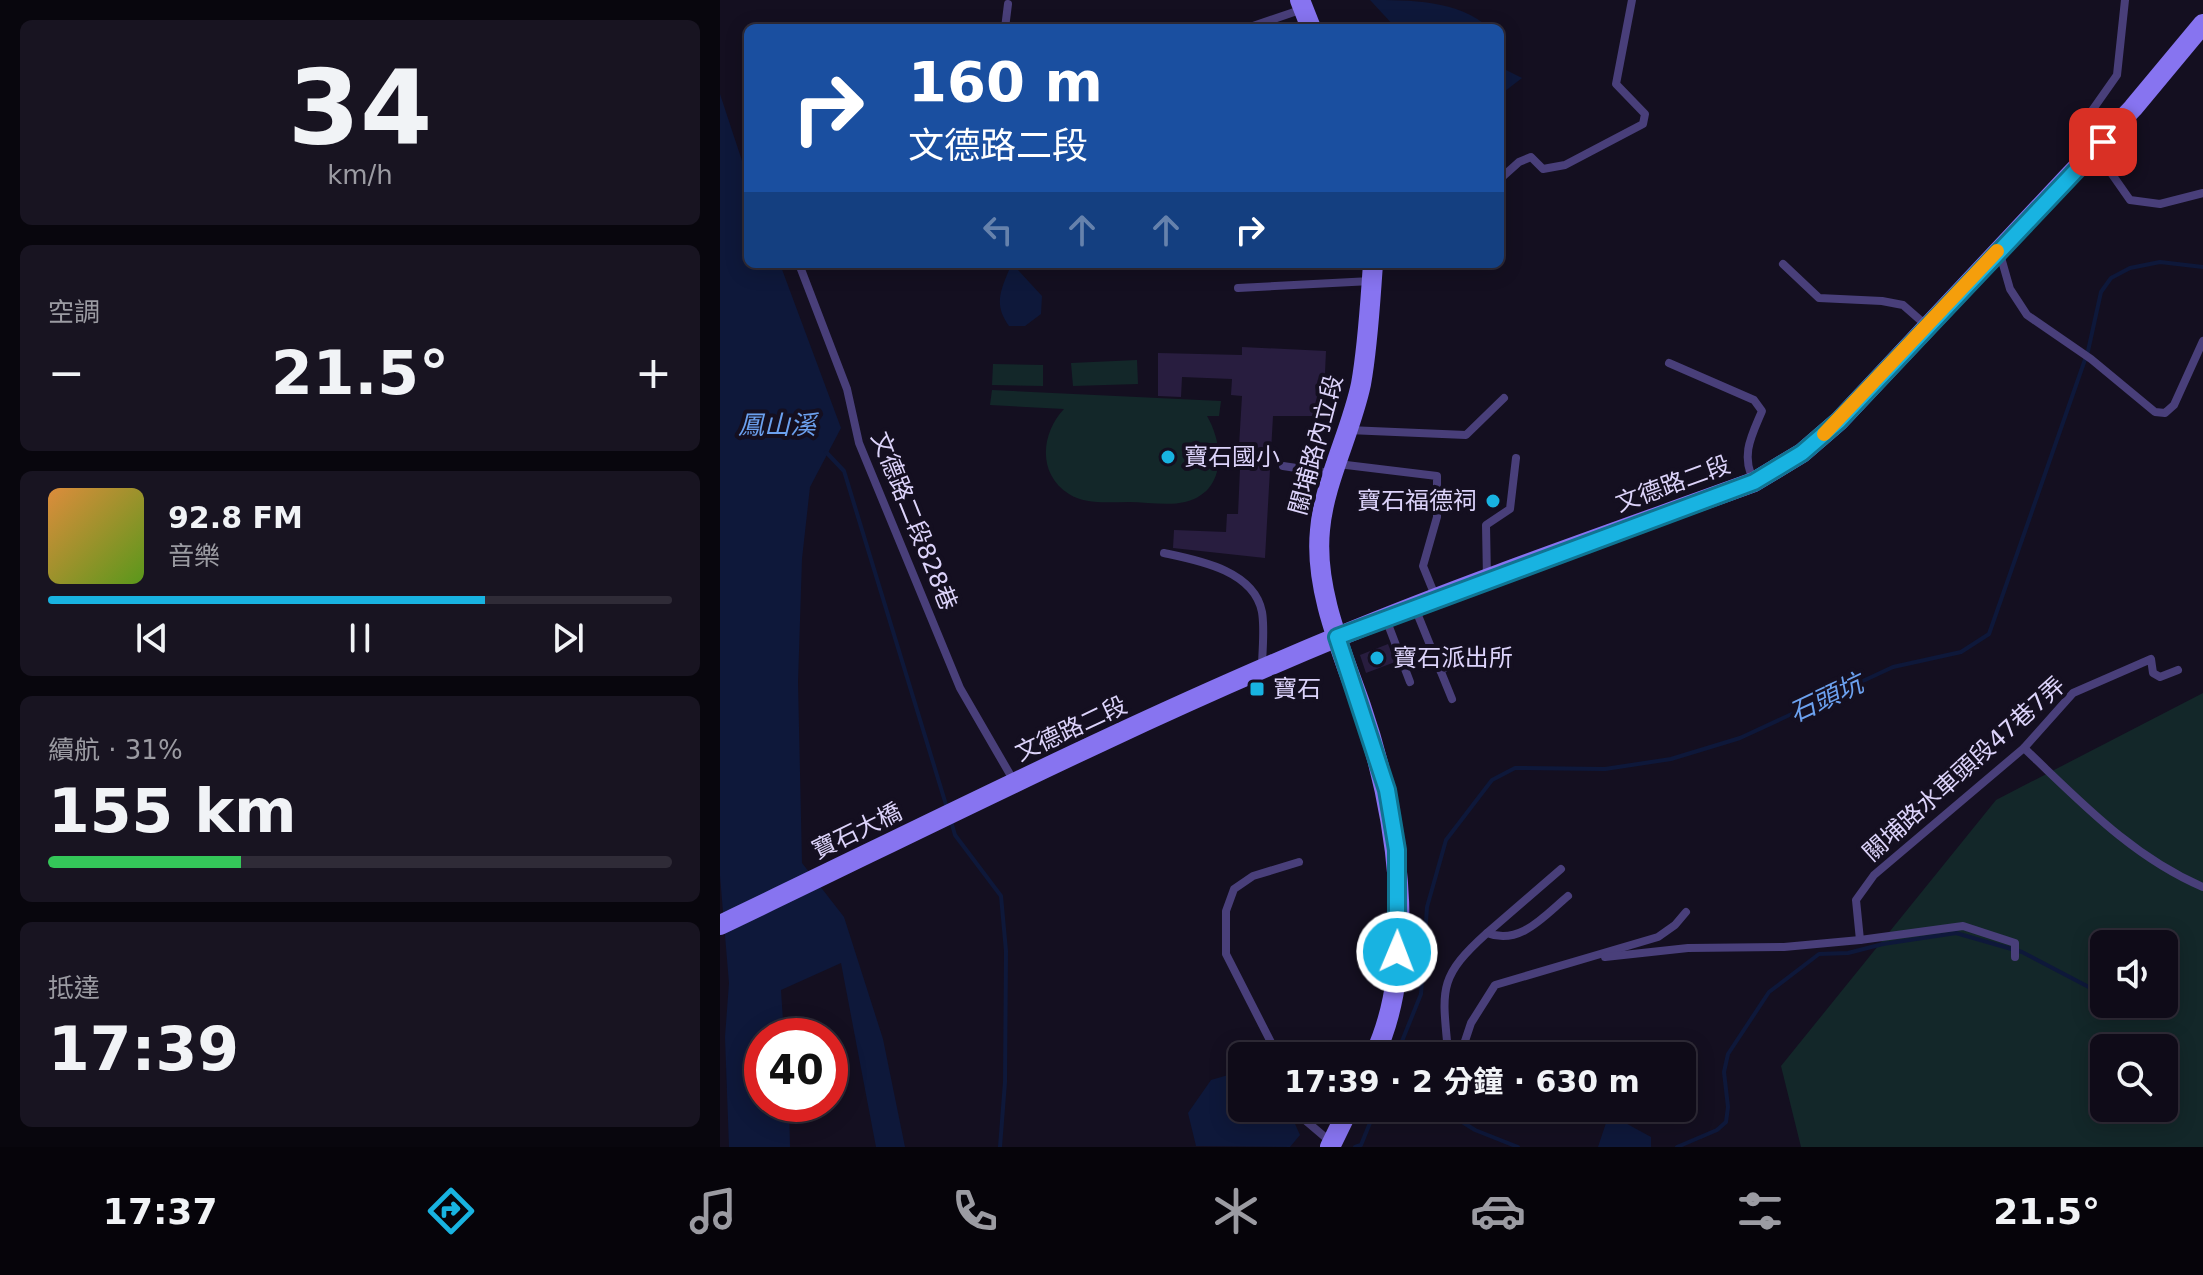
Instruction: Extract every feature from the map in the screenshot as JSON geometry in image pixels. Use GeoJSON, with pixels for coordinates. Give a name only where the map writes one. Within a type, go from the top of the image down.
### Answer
{"type":"FeatureCollection","features":[{"type":"Feature","properties":{"kind":"main road","name":"文德路二段"},"geometry":{"type":"LineString","coordinates":[[1016,783],[1337,637],[1754,482],[1802,453],[1839,421],[2095,150],[2203,24]]}},
{"type":"Feature","properties":{"kind":"main road","name":"關埔路內立段"},"geometry":{"type":"LineString","coordinates":[[1373,273],[1360,386],[1320,530],[1325,593],[1379,761],[1397,850],[1397,952],[1383,1042]]}},
{"type":"Feature","properties":{"kind":"main road","name":"寶石大橋"},"geometry":{"type":"LineString","coordinates":[[720,925],[1016,783]]}},
{"type":"Feature","properties":{"kind":"main road"},"geometry":{"type":"LineString","coordinates":[[1331,1145],[1342,1122]]}},
{"type":"Feature","properties":{"kind":"lane"},"geometry":{"type":"LineString","coordinates":[[1504,175],[1519,162],[1531,157],[1543,169],[1565,165],[1643,124],[1645,114],[1616,84],[1632,0]]}},
{"type":"Feature","properties":{"kind":"lane"},"geometry":{"type":"LineString","coordinates":[[2072,171],[2079,129],[2117,75],[2125,0]]}},
{"type":"Feature","properties":{"kind":"lane"},"geometry":{"type":"LineString","coordinates":[[1006,24],[1008,4]]}},
{"type":"Feature","properties":{"kind":"lane"},"geometry":{"type":"LineString","coordinates":[[1262,24],[1305,12]]}},
{"type":"Feature","properties":{"kind":"lane"},"geometry":{"type":"LineString","coordinates":[[2095,150],[2130,200],[2160,204],[2203,193]]}},
{"type":"Feature","properties":{"kind":"lane"},"geometry":{"type":"LineString","coordinates":[[1999,250],[2018,304],[2027,315],[2091,359],[2155,412],[2165,413],[2174,405],[2203,341]]}},
{"type":"Feature","properties":{"kind":"lane"},"geometry":{"type":"LineString","coordinates":[[1783,264],[1819,298],[1903,305],[1928,327]]}},
{"type":"Feature","properties":{"kind":"lane","name":"文德路二段828巷"},"geometry":{"type":"LineString","coordinates":[[801,268],[847,389],[859,443],[960,688],[1016,783]]}},
{"type":"Feature","properties":{"kind":"lane"},"geometry":{"type":"LineString","coordinates":[[1238,288],[1373,273]]}},
{"type":"Feature","properties":{"kind":"lane"},"geometry":{"type":"LineString","coordinates":[[1669,363],[1754,400],[1762,411],[1746,451],[1747,468],[1754,482]]}},
{"type":"Feature","properties":{"kind":"lane"},"geometry":{"type":"LineString","coordinates":[[1347,430],[1466,435],[1504,398]]}},
{"type":"Feature","properties":{"kind":"lane"},"geometry":{"type":"LineString","coordinates":[[1487,579],[1486,525],[1510,509],[1516,458]]}},
{"type":"Feature","properties":{"kind":"lane"},"geometry":{"type":"LineString","coordinates":[[1283,466],[1437,476],[1437,517],[1423,566],[1436,599]]}},
{"type":"Feature","properties":{"kind":"lane"},"geometry":{"type":"LineString","coordinates":[[1164,553],[1211,563],[1241,582],[1253,594],[1262,613],[1262,670]]}},
{"type":"Feature","properties":{"kind":"lane"},"geometry":{"type":"LineString","coordinates":[[1414,607],[1452,699]]}},
{"type":"Feature","properties":{"kind":"lane"},"geometry":{"type":"LineString","coordinates":[[1385,618],[1410,682]]}},
{"type":"Feature","properties":{"kind":"lane"},"geometry":{"type":"LineString","coordinates":[[1440,670],[1490,651]]}},
{"type":"Feature","properties":{"kind":"lane","name":"關埔路水車頭段47巷7弄"},"geometry":{"type":"LineString","coordinates":[[1860,940],[1856,900],[1874,875],[2024,748],[2073,693],[2151,659],[2153,673],[2160,677],[2178,670]]}},
{"type":"Feature","properties":{"kind":"lane"},"geometry":{"type":"LineString","coordinates":[[2024,748],[2118,838],[2167,872],[2203,887]]}},
{"type":"Feature","properties":{"kind":"lane"},"geometry":{"type":"LineString","coordinates":[[1271,1042],[1226,954],[1226,911],[1234,889],[1253,876],[1299,862]]}},
{"type":"Feature","properties":{"kind":"lane"},"geometry":{"type":"LineString","coordinates":[[1449,1042],[1443,997],[1449,974],[1459,958],[1561,869]]}},
{"type":"Feature","properties":{"kind":"lane"},"geometry":{"type":"LineString","coordinates":[[1487,933],[1503,939],[1517,935],[1568,896]]}},
{"type":"Feature","properties":{"kind":"lane"},"geometry":{"type":"LineString","coordinates":[[1465,1042],[1471,1023],[1495,985],[1658,937],[1686,912]]}},
{"type":"Feature","properties":{"kind":"lane"},"geometry":{"type":"LineString","coordinates":[[1565,962],[1688,948],[1784,947],[1963,926],[2015,943],[2015,957]]}},
{"type":"Feature","properties":{"kind":"lane"},"geometry":{"type":"LineString","coordinates":[[1306,1122],[1331,1145]]}},
{"type":"Feature","properties":{"kind":"green space"},"geometry":{"type":"Polygon","coordinates":[[[1137,360],[1138,384],[1073,386],[1071,363],[1137,360]]]}},
{"type":"Feature","properties":{"kind":"green space"},"geometry":{"type":"Polygon","coordinates":[[[993,364],[1043,365],[1043,386],[992,385],[993,364]]]}},
{"type":"Feature","properties":{"kind":"green space"},"geometry":{"type":"Polygon","coordinates":[[[992,390],[1221,401],[1219,416],[1207,416],[1219,453],[1215,478],[1199,497],[1185,502],[1098,502],[1076,498],[1058,485],[1047,464],[1047,440],[1064,409],[990,405],[992,390]]]}},
{"type":"Feature","properties":{"kind":"green space"},"geometry":{"type":"Polygon","coordinates":[[[2203,693],[2203,1147],[1801,1147],[1781,1066],[1996,800],[2203,693]]]}},
{"type":"Feature","properties":{"kind":"water"},"geometry":{"type":"Polygon","coordinates":[[[1370,0],[1417,1],[1448,7],[1484,24],[1392,24],[1370,0]]]}},
{"type":"Feature","properties":{"kind":"water"},"geometry":{"type":"Polygon","coordinates":[[[1504,69],[1522,78],[1504,92],[1504,69]]]}},
{"type":"Feature","properties":{"kind":"water","name":"鳳山溪"},"geometry":{"type":"Polygon","coordinates":[[[720,94],[744,167],[744,268],[781,268],[841,428],[810,487],[802,559],[798,682],[802,863],[844,917],[883,1039],[905,1147],[876,1147],[841,963],[781,990],[783,1018],[744,1018],[744,1122],[789,1122],[790,1147],[729,1147],[725,1037],[729,983],[720,876],[720,94]]]}},
{"type":"Feature","properties":{"kind":"water"},"geometry":{"type":"Polygon","coordinates":[[[1009,270],[1018,270],[1042,296],[1041,314],[1025,326],[1009,326],[1001,311],[1001,292],[1009,270]]]}},
{"type":"Feature","properties":{"kind":"water"},"geometry":{"type":"Polygon","coordinates":[[[1228,1075],[1228,1122],[1294,1122],[1300,1135],[1290,1147],[1196,1146],[1188,1113],[1211,1080],[1228,1075]]]}},
{"type":"Feature","properties":{"kind":"water"},"geometry":{"type":"Polygon","coordinates":[[[1606,1122],[1624,1122],[1651,1137],[1651,1147],[1598,1147],[1606,1122]]]}},
{"type":"Feature","properties":{"kind":"building"},"geometry":{"type":"Polygon","coordinates":[[[1242,347],[1326,351],[1323,416],[1273,416],[1265,558],[1173,548],[1174,530],[1226,532],[1227,514],[1238,514],[1240,469],[1222,467],[1223,446],[1239,446],[1242,396],[1231,395],[1232,379],[1182,377],[1181,397],[1158,396],[1158,353],[1242,355],[1242,347]]]}},
{"type":"Feature","properties":{"kind":"building","name":"寶石派出所"},"geometry":{"type":"Polygon","coordinates":[[[1388,644],[1395,662],[1366,673],[1360,655],[1388,644]]]}},
{"type":"Feature","properties":{"kind":"waterway","name":"石頭坑"},"geometry":{"type":"LineString","coordinates":[[1402,1042],[1421,994],[1427,907],[1446,840],[1492,780],[1515,768],[1605,769],[1671,759],[1740,738],[1893,667],[1961,652],[1989,634],[2088,351],[2101,292],[2111,278],[2130,268],[2160,262],[2203,267]]}},
{"type":"Feature","properties":{"kind":"waterway"},"geometry":{"type":"LineString","coordinates":[[826,452],[844,471],[947,808]]}},
{"type":"Feature","properties":{"kind":"waterway"},"geometry":{"type":"LineString","coordinates":[[951,821],[955,835],[1001,896],[1006,951],[1005,1082],[1000,1147]]}},
{"type":"Feature","properties":{"kind":"waterway"},"geometry":{"type":"LineString","coordinates":[[1677,1147],[1717,1130],[1726,1122],[1728,1107],[1724,1072],[1728,1054],[1769,992],[1819,954],[1848,953],[1883,944],[1956,933],[2022,952],[2090,988]]}},
{"type":"Feature","properties":{"kind":"waterway","name":"石頭坑"},"geometry":{"type":"LineString","coordinates":[[1355,1147],[1361,1145],[1370,1122]]}},
{"type":"Feature","properties":{"kind":"waterway"},"geometry":{"type":"LineString","coordinates":[[1462,1122],[1518,1147]]}},
{"type":"Feature","properties":{"kind":"slow traffic"},"geometry":{"type":"LineString","coordinates":[[1824,434],[1997,251]]}},
{"type":"Feature","properties":{"kind":"place","name":"寶石國小"},"geometry":{"type":"Point","coordinates":[1168,457]}},
{"type":"Feature","properties":{"kind":"place","name":"寶石福德祠"},"geometry":{"type":"Point","coordinates":[1493,501]}},
{"type":"Feature","properties":{"kind":"place","name":"寶石派出所"},"geometry":{"type":"Point","coordinates":[1377,658]}},
{"type":"Feature","properties":{"kind":"place","name":"寶石"},"geometry":{"type":"Point","coordinates":[1257,689]}},
{"type":"Feature","properties":{"kind":"route"},"geometry":{"type":"LineString","coordinates":[[1397,952],[1397,850],[1387,790],[1337,637],[1754,482],[1802,453],[1839,421],[2072,171],[2103,142]]}}]}
